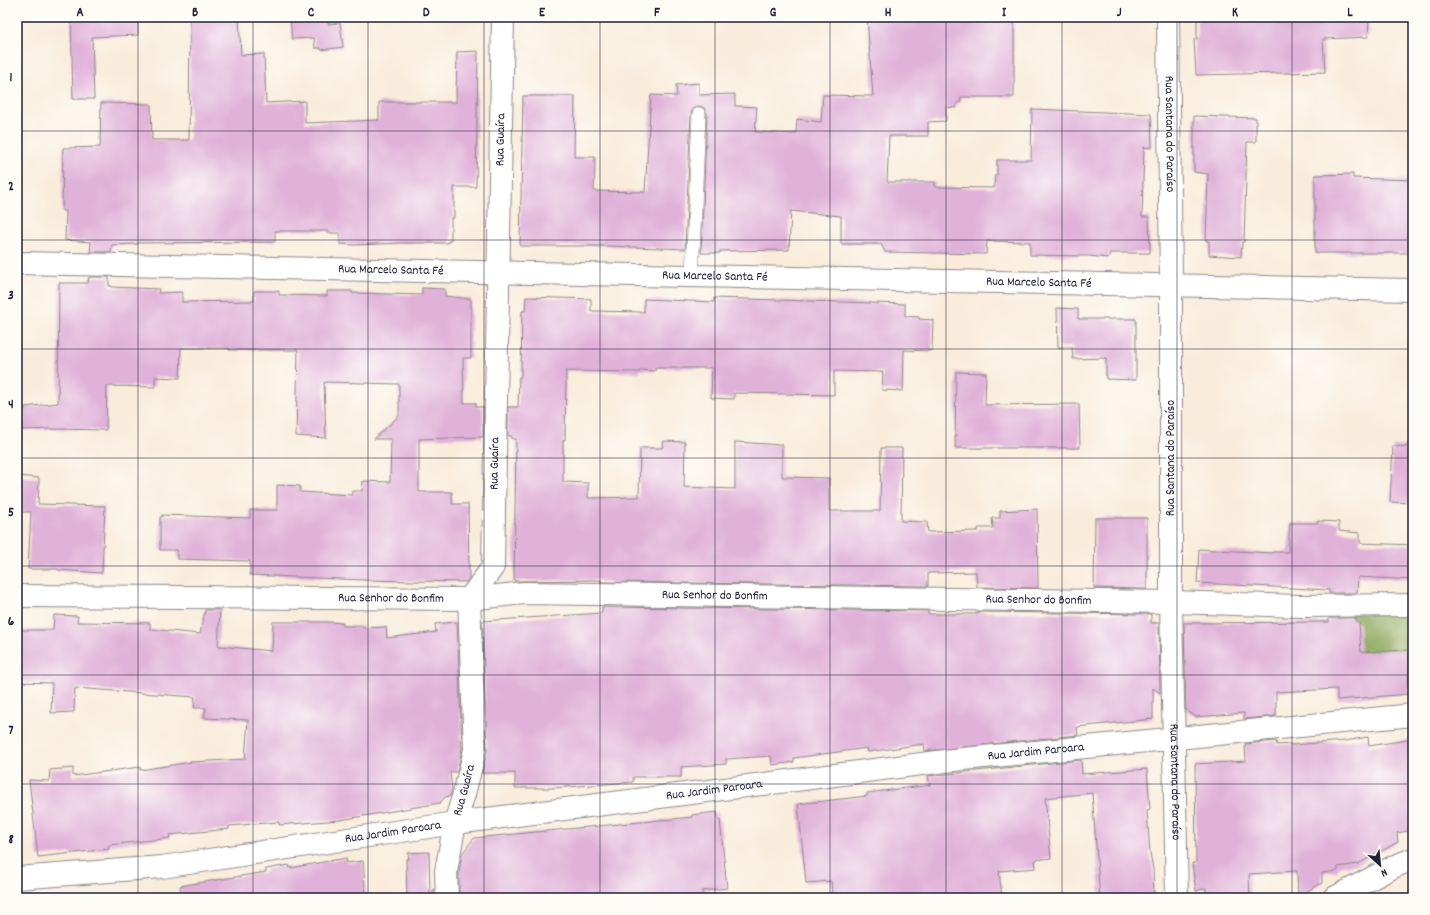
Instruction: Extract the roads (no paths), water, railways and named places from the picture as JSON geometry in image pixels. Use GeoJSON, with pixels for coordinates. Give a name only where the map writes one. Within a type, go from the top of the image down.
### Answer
{"type":"FeatureCollection","features":[{"type":"Feature","properties":{"kind":"street","name":"Rua Guaíra"},"geometry":{"type":"LineString","coordinates":[[447,898],[446,871],[455,823],[464,794],[474,750],[469,599],[493,567],[503,17]]}},
{"type":"Feature","properties":{"kind":"street","name":"Rua Santana do Paraíso"},"geometry":{"type":"LineString","coordinates":[[1168,17],[1171,285],[1171,602],[1177,898]]}},
{"type":"Feature","properties":{"kind":"street","name":"Rua Marcelo Santa Fé"},"geometry":{"type":"LineString","coordinates":[[17,263],[1413,290]]}},
{"type":"Feature","properties":{"kind":"street","name":"Rua Senhor do Bonfim"},"geometry":{"type":"LineString","coordinates":[[17,596],[469,599],[524,593],[1171,602],[1301,606],[1413,604]]}},
{"type":"Feature","properties":{"kind":"street","name":"Rua Jardim Paroara"},"geometry":{"type":"LineString","coordinates":[[17,878],[162,867],[455,823],[953,760],[1174,737],[1413,715]]}},
{"type":"Feature","properties":{"kind":"street"},"geometry":{"type":"LineString","coordinates":[[1334,898],[1395,866],[1413,859]]}},
{"type":"Feature","properties":{"kind":"lane"},"geometry":{"type":"LineString","coordinates":[[692,275],[699,114]]}}]}
